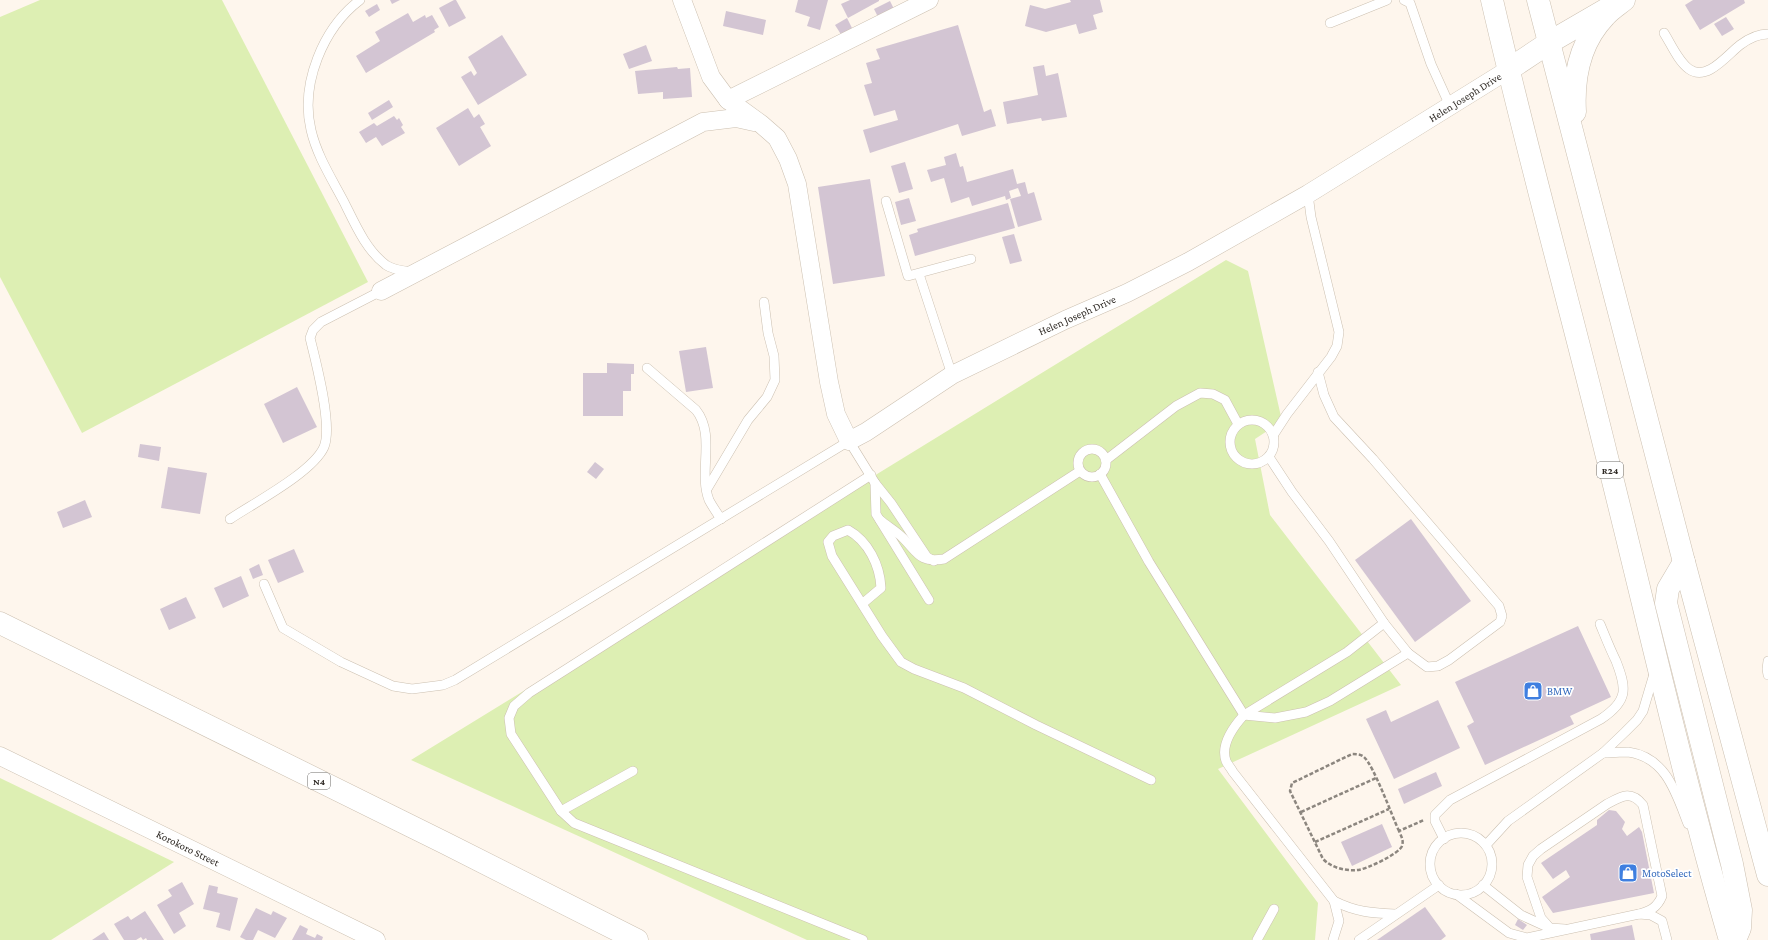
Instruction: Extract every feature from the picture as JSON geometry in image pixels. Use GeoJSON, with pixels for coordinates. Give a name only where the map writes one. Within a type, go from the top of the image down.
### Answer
{"type":"FeatureCollection","features":[{"type":"Feature","properties":{"kind":"main road","name":"R24"},"geometry":{"type":"LineString","coordinates":[[1492,0],[1508,70],[1604,445],[1657,662],[1718,900],[1730,940]]}},
{"type":"Feature","properties":{"kind":"main road"},"geometry":{"type":"LineString","coordinates":[[1538,0],[1684,562],[1768,875]]}},
{"type":"Feature","properties":{"kind":"main road","name":"Helen Joseph Drive"},"geometry":{"type":"LineString","coordinates":[[1508,70],[1550,42],[1623,0]]}},
{"type":"Feature","properties":{"kind":"main road"},"geometry":{"type":"LineString","coordinates":[[1577,150],[1575,104],[1577,68],[1583,49],[1591,34],[1605,16],[1623,0]]}},
{"type":"Feature","properties":{"kind":"main road"},"geometry":{"type":"LineString","coordinates":[[1684,562],[1668,589],[1666,603],[1734,870],[1741,910],[1740,928],[1735,940]]}},
{"type":"Feature","properties":{"kind":"main road","name":"N4"},"geometry":{"type":"LineString","coordinates":[[0,624],[445,843],[637,940]]}},
{"type":"Feature","properties":{"kind":"main road"},"geometry":{"type":"LineString","coordinates":[[445,843],[472,864],[530,898],[614,940]]}},
{"type":"Feature","properties":{"kind":"street"},"geometry":{"type":"LineString","coordinates":[[682,0],[711,78],[728,100],[761,124],[777,138],[788,158],[797,184],[829,382],[836,414],[849,441]]}},
{"type":"Feature","properties":{"kind":"street"},"geometry":{"type":"LineString","coordinates":[[728,100],[930,0]]}},
{"type":"Feature","properties":{"kind":"street","name":"Helen Joseph Drive"},"geometry":{"type":"LineString","coordinates":[[849,441],[866,432],[952,375],[1065,320],[1148,283],[1188,262],[1308,194],[1508,70]]}},
{"type":"Feature","properties":{"kind":"street"},"geometry":{"type":"LineString","coordinates":[[381,291],[703,122],[736,118],[761,124]]}},
{"type":"Feature","properties":{"kind":"street","name":"Korokoro Street"},"geometry":{"type":"LineString","coordinates":[[0,756],[376,940]]}},
{"type":"Feature","properties":{"kind":"lane"},"geometry":{"type":"LineString","coordinates":[[360,0],[336,24],[317,60],[310,91],[308,114],[311,130],[318,152],[361,236],[386,265],[416,273]]}},
{"type":"Feature","properties":{"kind":"lane"},"geometry":{"type":"LineString","coordinates":[[1330,24],[1387,0]]}},
{"type":"Feature","properties":{"kind":"lane"},"geometry":{"type":"LineString","coordinates":[[1404,0],[1410,3],[1431,64],[1450,106]]}},
{"type":"Feature","properties":{"kind":"lane"},"geometry":{"type":"LineString","coordinates":[[1664,33],[1683,63],[1694,72],[1703,72],[1714,68],[1741,44],[1752,38],[1768,34]]}},
{"type":"Feature","properties":{"kind":"lane"},"geometry":{"type":"LineString","coordinates":[[1274,434],[1265,423],[1258,420],[1252,419],[1238,424],[1233,429],[1230,436],[1230,443],[1234,456],[1246,464],[1253,465],[1260,463],[1269,457],[1274,448],[1274,434],[1318,372],[1331,357],[1337,346],[1339,332],[1311,217],[1308,194]]}},
{"type":"Feature","properties":{"kind":"lane"},"geometry":{"type":"LineString","coordinates":[[886,201],[908,276],[971,259]]}},
{"type":"Feature","properties":{"kind":"lane"},"geometry":{"type":"LineString","coordinates":[[919,274],[952,375]]}},
{"type":"Feature","properties":{"kind":"lane"},"geometry":{"type":"LineString","coordinates":[[230,519],[302,472],[324,447],[327,433],[326,418],[310,338],[313,330],[321,322],[381,291]]}},
{"type":"Feature","properties":{"kind":"lane"},"geometry":{"type":"LineString","coordinates":[[707,490],[748,420],[767,397],[775,380],[774,356],[768,333],[764,302]]}},
{"type":"Feature","properties":{"kind":"lane"},"geometry":{"type":"LineString","coordinates":[[647,368],[700,415],[705,434],[707,490],[709,500],[721,518]]}},
{"type":"Feature","properties":{"kind":"lane"},"geometry":{"type":"LineString","coordinates":[[1269,457],[1292,492],[1329,541],[1384,623],[1408,654],[1428,667],[1438,666],[1449,660],[1500,622],[1501,611],[1489,594],[1334,417],[1324,395],[1318,372]]}},
{"type":"Feature","properties":{"kind":"lane"},"geometry":{"type":"LineString","coordinates":[[1106,460],[1099,451],[1088,449],[1080,456],[1078,466],[1080,471],[1090,477],[1100,474],[1104,470],[1106,460],[1176,406],[1200,393],[1213,394],[1225,400],[1238,424]]}},
{"type":"Feature","properties":{"kind":"lane"},"geometry":{"type":"LineString","coordinates":[[264,584],[283,628],[341,662],[393,686],[412,689],[443,685],[455,680],[849,441],[873,479],[927,557],[934,561]]}},
{"type":"Feature","properties":{"kind":"lane"},"geometry":{"type":"LineString","coordinates":[[880,520],[902,537],[919,556],[926,560],[934,561],[944,559],[1080,471]]}},
{"type":"Feature","properties":{"kind":"lane"},"geometry":{"type":"LineString","coordinates":[[1100,474],[1149,562],[1244,715]]}},
{"type":"Feature","properties":{"kind":"lane"},"geometry":{"type":"LineString","coordinates":[[873,479],[876,514],[929,600]]}},
{"type":"Feature","properties":{"kind":"lane"},"geometry":{"type":"LineString","coordinates":[[863,940],[574,823],[561,811],[511,734],[510,718],[514,706],[529,693],[873,479]]}},
{"type":"Feature","properties":{"kind":"lane"},"geometry":{"type":"LineString","coordinates":[[862,604],[881,588],[880,573],[873,558],[858,536],[848,530],[833,536],[828,542],[832,556],[862,604],[882,636],[901,662],[914,669],[964,688],[1057,736],[1151,780]]}},
{"type":"Feature","properties":{"kind":"lane"},"geometry":{"type":"LineString","coordinates":[[1333,940],[1339,921],[1334,901],[1233,772],[1226,760],[1225,749],[1231,730],[1244,715],[1347,652],[1384,623]]}},
{"type":"Feature","properties":{"kind":"lane"},"geometry":{"type":"LineString","coordinates":[[1444,839],[1435,821],[1435,815],[1450,800],[1600,719],[1616,707],[1622,698],[1624,683],[1600,624]]}},
{"type":"Feature","properties":{"kind":"lane"},"geometry":{"type":"LineString","coordinates":[[1244,715],[1275,718],[1306,712],[1330,701],[1408,654]]}},
{"type":"Feature","properties":{"kind":"lane"},"geometry":{"type":"LineString","coordinates":[[1768,661],[1766,669],[1768,675]]}},
{"type":"Feature","properties":{"kind":"lane"},"geometry":{"type":"LineString","coordinates":[[1486,845],[1508,821],[1603,753],[1637,720],[1649,695],[1657,662]]}},
{"type":"Feature","properties":{"kind":"lane"},"geometry":{"type":"LineString","coordinates":[[1603,753],[1628,752],[1646,757],[1658,765],[1668,777],[1718,900]]}},
{"type":"Feature","properties":{"kind":"lane"},"geometry":{"type":"LineString","coordinates":[[561,811],[633,771]]}},
{"type":"Feature","properties":{"kind":"lane"},"geometry":{"type":"LineString","coordinates":[[1456,894],[1466,894],[1476,891],[1488,880],[1492,866],[1492,859],[1486,845],[1479,839],[1462,833],[1452,835],[1444,839],[1436,846],[1432,856],[1431,866],[1433,877],[1439,886],[1456,894],[1508,933],[1526,938],[1650,911],[1659,904],[1662,896],[1647,816],[1643,805],[1637,797],[1628,796],[1619,798],[1607,804],[1533,856],[1528,865],[1527,877],[1540,918],[1550,928]]}},
{"type":"Feature","properties":{"kind":"lane"},"geometry":{"type":"LineString","coordinates":[[1483,885],[1521,915],[1550,928],[1566,929]]}},
{"type":"Feature","properties":{"kind":"lane"},"geometry":{"type":"LineString","coordinates":[[1359,940],[1439,886]]}},
{"type":"Feature","properties":{"kind":"lane"},"geometry":{"type":"LineString","coordinates":[[1334,901],[1352,910],[1376,914],[1396,914]]}},
{"type":"Feature","properties":{"kind":"lane"},"geometry":{"type":"LineString","coordinates":[[1257,940],[1274,909]]}},
{"type":"Feature","properties":{"kind":"lane"},"geometry":{"type":"LineString","coordinates":[[1639,914],[1651,915],[1662,921],[1667,940]]}},
{"type":"Feature","properties":{"kind":"path"},"geometry":{"type":"LineString","coordinates":[[1352,754],[1361,755],[1365,758],[1376,778],[1403,841],[1399,852],[1359,871],[1336,868],[1329,865],[1323,859],[1290,791],[1292,783],[1352,754]]}},
{"type":"Feature","properties":{"kind":"path"},"geometry":{"type":"LineString","coordinates":[[1300,812],[1376,778]]}},
{"type":"Feature","properties":{"kind":"path"},"geometry":{"type":"LineString","coordinates":[[1315,842],[1389,809]]}},
{"type":"Feature","properties":{"kind":"path"},"geometry":{"type":"LineString","coordinates":[[1399,831],[1435,815]]}},
{"type":"Feature","properties":{"kind":"green space"},"geometry":{"type":"Polygon","coordinates":[[[40,0],[222,0],[368,282],[82,433],[0,277],[0,17],[40,0]]]}},
{"type":"Feature","properties":{"kind":"green space"},"geometry":{"type":"Polygon","coordinates":[[[1226,260],[1248,271],[1282,421],[1255,439],[1270,515],[1401,685],[1218,769],[1318,903],[1315,940],[807,940],[411,760],[1226,260]]]}},
{"type":"Feature","properties":{"kind":"green space"},"geometry":{"type":"Polygon","coordinates":[[[0,778],[174,862],[51,940],[0,940],[0,778]]]}},
{"type":"Feature","properties":{"kind":"building"},"geometry":{"type":"Polygon","coordinates":[[[390,0],[400,0],[392,4],[390,0]]]}},
{"type":"Feature","properties":{"kind":"building"},"geometry":{"type":"Polygon","coordinates":[[[456,0],[466,18],[449,27],[439,8],[456,0]]]}},
{"type":"Feature","properties":{"kind":"building"},"geometry":{"type":"Polygon","coordinates":[[[798,0],[828,0],[820,30],[807,26],[810,17],[795,12],[798,0]]]}},
{"type":"Feature","properties":{"kind":"building"},"geometry":{"type":"Polygon","coordinates":[[[850,0],[879,1],[848,18],[841,4],[850,0]]]}},
{"type":"Feature","properties":{"kind":"building"},"geometry":{"type":"Polygon","coordinates":[[[1070,0],[1100,0],[1103,12],[1093,15],[1097,29],[1079,34],[1076,24],[1046,32],[1025,26],[1030,5],[1045,9],[1071,2],[1070,0]]]}},
{"type":"Feature","properties":{"kind":"building"},"geometry":{"type":"Polygon","coordinates":[[[1693,0],[1744,0],[1745,3],[1700,30],[1685,5],[1693,0]]]}},
{"type":"Feature","properties":{"kind":"building"},"geometry":{"type":"Polygon","coordinates":[[[890,1],[895,11],[879,19],[874,9],[890,1]]]}},
{"type":"Feature","properties":{"kind":"building"},"geometry":{"type":"Polygon","coordinates":[[[377,4],[380,10],[369,17],[365,11],[377,4]]]}},
{"type":"Feature","properties":{"kind":"building"},"geometry":{"type":"Polygon","coordinates":[[[726,11],[766,20],[763,35],[723,26],[726,11]]]}},
{"type":"Feature","properties":{"kind":"building"},"geometry":{"type":"Polygon","coordinates":[[[408,13],[413,22],[425,15],[426,18],[432,15],[439,27],[434,30],[435,32],[366,73],[356,56],[380,41],[375,32],[408,13]]]}},
{"type":"Feature","properties":{"kind":"building"},"geometry":{"type":"Polygon","coordinates":[[[1726,17],[1734,29],[1722,36],[1714,24],[1726,17]]]}},
{"type":"Feature","properties":{"kind":"building"},"geometry":{"type":"Polygon","coordinates":[[[847,18],[853,30],[842,36],[835,25],[847,18]]]}},
{"type":"Feature","properties":{"kind":"building"},"geometry":{"type":"Polygon","coordinates":[[[958,25],[984,112],[991,109],[996,126],[962,136],[958,124],[870,153],[863,130],[898,120],[895,110],[874,116],[864,85],[872,83],[866,63],[880,59],[876,49],[958,25]]]}},
{"type":"Feature","properties":{"kind":"building"},"geometry":{"type":"Polygon","coordinates":[[[502,35],[527,75],[478,105],[461,77],[471,71],[474,76],[477,73],[468,57],[502,35]]]}},
{"type":"Feature","properties":{"kind":"building"},"geometry":{"type":"Polygon","coordinates":[[[646,45],[652,61],[629,69],[623,54],[646,45]]]}},
{"type":"Feature","properties":{"kind":"building"},"geometry":{"type":"Polygon","coordinates":[[[1044,65],[1046,76],[1058,73],[1067,117],[1042,121],[1041,118],[1007,124],[1003,102],[1038,95],[1033,67],[1044,65]]]}},
{"type":"Feature","properties":{"kind":"building"},"geometry":{"type":"Polygon","coordinates":[[[677,67],[678,69],[690,68],[692,97],[663,99],[663,92],[638,94],[635,71],[677,67]]]}},
{"type":"Feature","properties":{"kind":"building"},"geometry":{"type":"Polygon","coordinates":[[[389,100],[393,107],[372,120],[368,113],[389,100]]]}},
{"type":"Feature","properties":{"kind":"building"},"geometry":{"type":"Polygon","coordinates":[[[468,108],[474,118],[479,114],[485,124],[480,127],[491,146],[459,166],[436,128],[468,108]]]}},
{"type":"Feature","properties":{"kind":"building"},"geometry":{"type":"Polygon","coordinates":[[[394,116],[397,120],[399,118],[403,125],[401,127],[405,133],[382,146],[376,137],[366,143],[359,132],[374,123],[377,126],[394,116]]]}},
{"type":"Feature","properties":{"kind":"building"},"geometry":{"type":"Polygon","coordinates":[[[956,153],[960,167],[963,166],[967,182],[1013,169],[1017,184],[1025,182],[1028,194],[1034,192],[1042,220],[1018,227],[1010,199],[1021,196],[1018,188],[1009,191],[1011,198],[1006,200],[1005,196],[972,206],[969,197],[951,203],[944,178],[931,182],[927,170],[946,165],[944,157],[956,153]]]}},
{"type":"Feature","properties":{"kind":"building"},"geometry":{"type":"Polygon","coordinates":[[[905,162],[913,189],[899,193],[891,166],[905,162]]]}},
{"type":"Feature","properties":{"kind":"building"},"geometry":{"type":"Polygon","coordinates":[[[870,179],[885,276],[833,284],[818,187],[870,179]]]}},
{"type":"Feature","properties":{"kind":"building"},"geometry":{"type":"Polygon","coordinates":[[[909,198],[916,221],[901,225],[895,202],[909,198]]]}},
{"type":"Feature","properties":{"kind":"building"},"geometry":{"type":"Polygon","coordinates":[[[1008,203],[1015,228],[915,256],[909,235],[918,232],[917,229],[1008,203]]]}},
{"type":"Feature","properties":{"kind":"building"},"geometry":{"type":"Polygon","coordinates":[[[1014,234],[1022,261],[1010,264],[1002,237],[1014,234]]]}},
{"type":"Feature","properties":{"kind":"building"},"geometry":{"type":"Polygon","coordinates":[[[706,347],[713,388],[686,392],[679,351],[706,347]]]}},
{"type":"Feature","properties":{"kind":"building"},"geometry":{"type":"Polygon","coordinates":[[[607,363],[634,364],[634,374],[631,374],[631,391],[623,391],[623,416],[583,416],[583,373],[607,373],[607,363]]]}},
{"type":"Feature","properties":{"kind":"building"},"geometry":{"type":"Polygon","coordinates":[[[297,387],[317,427],[283,443],[264,404],[297,387]]]}},
{"type":"Feature","properties":{"kind":"building"},"geometry":{"type":"Polygon","coordinates":[[[140,444],[161,447],[159,461],[138,457],[140,444]]]}},
{"type":"Feature","properties":{"kind":"building"},"geometry":{"type":"Polygon","coordinates":[[[595,462],[604,469],[596,479],[587,472],[595,462]]]}},
{"type":"Feature","properties":{"kind":"building"},"geometry":{"type":"Polygon","coordinates":[[[168,467],[207,473],[200,514],[161,508],[168,467]]]}},
{"type":"Feature","properties":{"kind":"building"},"geometry":{"type":"Polygon","coordinates":[[[85,500],[92,517],[63,528],[57,512],[85,500]]]}},
{"type":"Feature","properties":{"kind":"building"},"geometry":{"type":"Polygon","coordinates":[[[1411,519],[1471,601],[1415,642],[1355,560],[1411,519]]]}},
{"type":"Feature","properties":{"kind":"building"},"geometry":{"type":"Polygon","coordinates":[[[294,549],[304,572],[278,583],[268,560],[294,549]]]}},
{"type":"Feature","properties":{"kind":"building"},"geometry":{"type":"Polygon","coordinates":[[[259,564],[263,575],[253,579],[249,569],[259,564]]]}},
{"type":"Feature","properties":{"kind":"building"},"geometry":{"type":"Polygon","coordinates":[[[241,576],[249,596],[223,608],[214,588],[241,576]]]}},
{"type":"Feature","properties":{"kind":"building"},"geometry":{"type":"Polygon","coordinates":[[[186,597],[196,618],[169,630],[160,609],[186,597]]]}},
{"type":"Feature","properties":{"kind":"building"},"geometry":{"type":"Polygon","coordinates":[[[1578,626],[1611,697],[1570,716],[1574,724],[1485,765],[1467,726],[1474,722],[1455,682],[1578,626]]]}},
{"type":"Feature","properties":{"kind":"building"},"geometry":{"type":"Polygon","coordinates":[[[1438,700],[1460,748],[1394,779],[1366,719],[1386,710],[1391,722],[1438,700]]]}},
{"type":"Feature","properties":{"kind":"building"},"geometry":{"type":"Polygon","coordinates":[[[1436,772],[1442,786],[1404,804],[1398,789],[1436,772]]]}},
{"type":"Feature","properties":{"kind":"building"},"geometry":{"type":"Polygon","coordinates":[[[1609,810],[1616,811],[1625,822],[1622,829],[1627,836],[1639,827],[1642,832],[1654,893],[1553,913],[1542,897],[1570,877],[1566,870],[1553,879],[1541,863],[1597,825],[1597,820],[1609,810]]]}},
{"type":"Feature","properties":{"kind":"building"},"geometry":{"type":"Polygon","coordinates":[[[1382,824],[1392,847],[1352,866],[1341,842],[1382,824]]]}},
{"type":"Feature","properties":{"kind":"building"},"geometry":{"type":"Polygon","coordinates":[[[182,882],[194,904],[179,913],[186,926],[174,934],[157,905],[172,896],[168,890],[182,882]]]}},
{"type":"Feature","properties":{"kind":"building"},"geometry":{"type":"Polygon","coordinates":[[[209,885],[218,887],[217,893],[238,898],[230,931],[216,927],[220,913],[203,909],[209,885]]]}},
{"type":"Feature","properties":{"kind":"building"},"geometry":{"type":"Polygon","coordinates":[[[1425,907],[1446,936],[1441,940],[1377,940],[1425,907]]]}},
{"type":"Feature","properties":{"kind":"building"},"geometry":{"type":"Polygon","coordinates":[[[256,908],[271,915],[273,911],[287,918],[275,938],[258,930],[253,940],[246,940],[240,937],[256,908]]]}},
{"type":"Feature","properties":{"kind":"building"},"geometry":{"type":"Polygon","coordinates":[[[145,911],[164,940],[147,940],[146,938],[143,940],[141,937],[136,940],[124,940],[114,924],[128,916],[131,920],[145,911]]]}},
{"type":"Feature","properties":{"kind":"building"},"geometry":{"type":"Polygon","coordinates":[[[1518,919],[1527,925],[1523,930],[1515,925],[1518,919]]]}},
{"type":"Feature","properties":{"kind":"building"},"geometry":{"type":"Polygon","coordinates":[[[300,925],[308,929],[306,934],[315,938],[317,934],[323,937],[322,940],[292,940],[300,925]]]}},
{"type":"Feature","properties":{"kind":"building"},"geometry":{"type":"Polygon","coordinates":[[[1632,925],[1635,940],[1591,940],[1590,934],[1632,925]]]}},
{"type":"Feature","properties":{"kind":"building"},"geometry":{"type":"Polygon","coordinates":[[[104,932],[109,940],[92,940],[104,932]]]}},
{"type":"Feature","properties":{"kind":"place","name":"BMW"},"geometry":{"type":"Point","coordinates":[1533,691]}},
{"type":"Feature","properties":{"kind":"place","name":"MotoSelect"},"geometry":{"type":"Point","coordinates":[1628,873]}}]}
